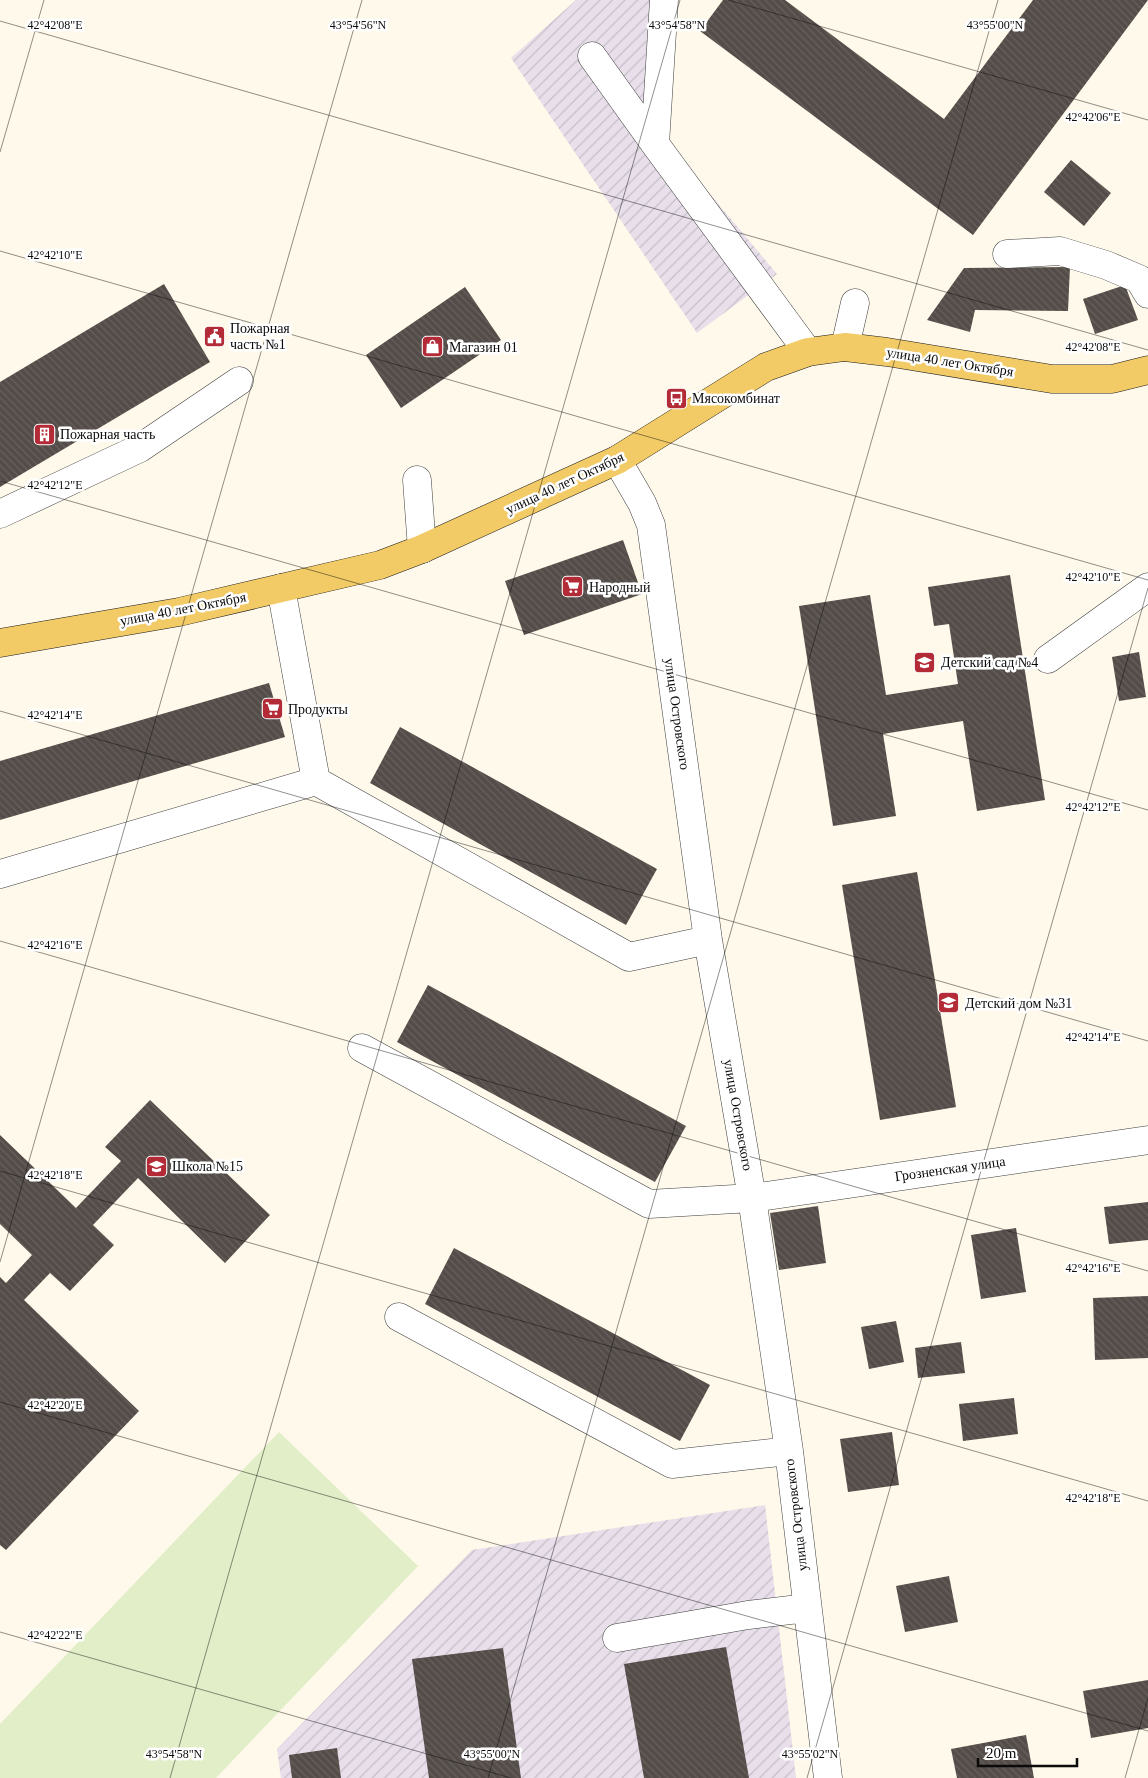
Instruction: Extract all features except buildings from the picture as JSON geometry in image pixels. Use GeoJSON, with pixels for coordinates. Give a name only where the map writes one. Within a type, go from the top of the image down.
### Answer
{"type":"FeatureCollection","features":[{"type":"Feature","properties":{"kind":"main road","name":"улица 40 лет Октября"},"geometry":{"type":"LineString","coordinates":[[0,643],[179,612],[380,565],[422,549],[617,460],[766,367],[808,352],[845,347],[1052,379],[1112,378],[1148,370]]}},
{"type":"Feature","properties":{"kind":"street"},"geometry":{"type":"LineString","coordinates":[[655,144],[664,0]]}},
{"type":"Feature","properties":{"kind":"street"},"geometry":{"type":"LineString","coordinates":[[592,56],[808,352]]}},
{"type":"Feature","properties":{"kind":"street"},"geometry":{"type":"LineString","coordinates":[[1007,254],[1060,250],[1106,264],[1138,279],[1148,294]]}},
{"type":"Feature","properties":{"kind":"street"},"geometry":{"type":"LineString","coordinates":[[845,347],[855,303]]}},
{"type":"Feature","properties":{"kind":"street"},"geometry":{"type":"LineString","coordinates":[[0,514],[140,448],[239,381]]}},
{"type":"Feature","properties":{"kind":"street","name":"улица Островского"},"geometry":{"type":"LineString","coordinates":[[617,460],[642,503],[651,526],[708,940],[752,1198],[788,1451],[828,1778]]}},
{"type":"Feature","properties":{"kind":"street"},"geometry":{"type":"LineString","coordinates":[[417,480],[422,549]]}},
{"type":"Feature","properties":{"kind":"street"},"geometry":{"type":"LineString","coordinates":[[1048,659],[1148,587]]}},
{"type":"Feature","properties":{"kind":"street"},"geometry":{"type":"LineString","coordinates":[[281,588],[316,781]]}},
{"type":"Feature","properties":{"kind":"street"},"geometry":{"type":"LineString","coordinates":[[0,874],[316,781],[629,957],[708,940]]}},
{"type":"Feature","properties":{"kind":"street","name":"Грозненская улица"},"geometry":{"type":"LineString","coordinates":[[362,1048],[649,1204],[752,1198],[1148,1140]]}},
{"type":"Feature","properties":{"kind":"street"},"geometry":{"type":"LineString","coordinates":[[399,1317],[672,1464],[788,1451]]}},
{"type":"Feature","properties":{"kind":"street"},"geometry":{"type":"LineString","coordinates":[[616,1638],[807,1608]]}},
{"type":"Feature","properties":{"kind":"shaded area"},"geometry":{"type":"Polygon","coordinates":[[[576,0],[678,0],[666,35],[668,144],[777,274],[697,333],[511,58],[576,0]]]}},
{"type":"Feature","properties":{"kind":"shaded area"},"geometry":{"type":"Polygon","coordinates":[[[765,1505],[796,1778],[281,1778],[277,1749],[472,1550],[765,1505]]]}},
{"type":"Feature","properties":{"kind":"green space"},"geometry":{"type":"Polygon","coordinates":[[[279,1432],[418,1566],[216,1778],[0,1778],[0,1724],[279,1432]]]}},
{"type":"Feature","properties":{"kind":"place","name":"Пожарная часть №1"},"geometry":{"type":"Point","coordinates":[214,336]}},
{"type":"Feature","properties":{"kind":"place","name":"Магазин 01"},"geometry":{"type":"Point","coordinates":[433,347]}},
{"type":"Feature","properties":{"kind":"place","name":"Мясокомбинат"},"geometry":{"type":"Point","coordinates":[676,398]}},
{"type":"Feature","properties":{"kind":"place","name":"Пожарная часть"},"geometry":{"type":"Point","coordinates":[44,434]}},
{"type":"Feature","properties":{"kind":"place","name":"Народный"},"geometry":{"type":"Point","coordinates":[573,587]}},
{"type":"Feature","properties":{"kind":"place","name":"Детский сад №4"},"geometry":{"type":"Point","coordinates":[925,662]}},
{"type":"Feature","properties":{"kind":"place","name":"Продукты"},"geometry":{"type":"Point","coordinates":[272,709]}},
{"type":"Feature","properties":{"kind":"place","name":"Детский дом №31"},"geometry":{"type":"Point","coordinates":[949,1003]}},
{"type":"Feature","properties":{"kind":"place","name":"Школа №15"},"geometry":{"type":"Point","coordinates":[156,1166]}}]}
